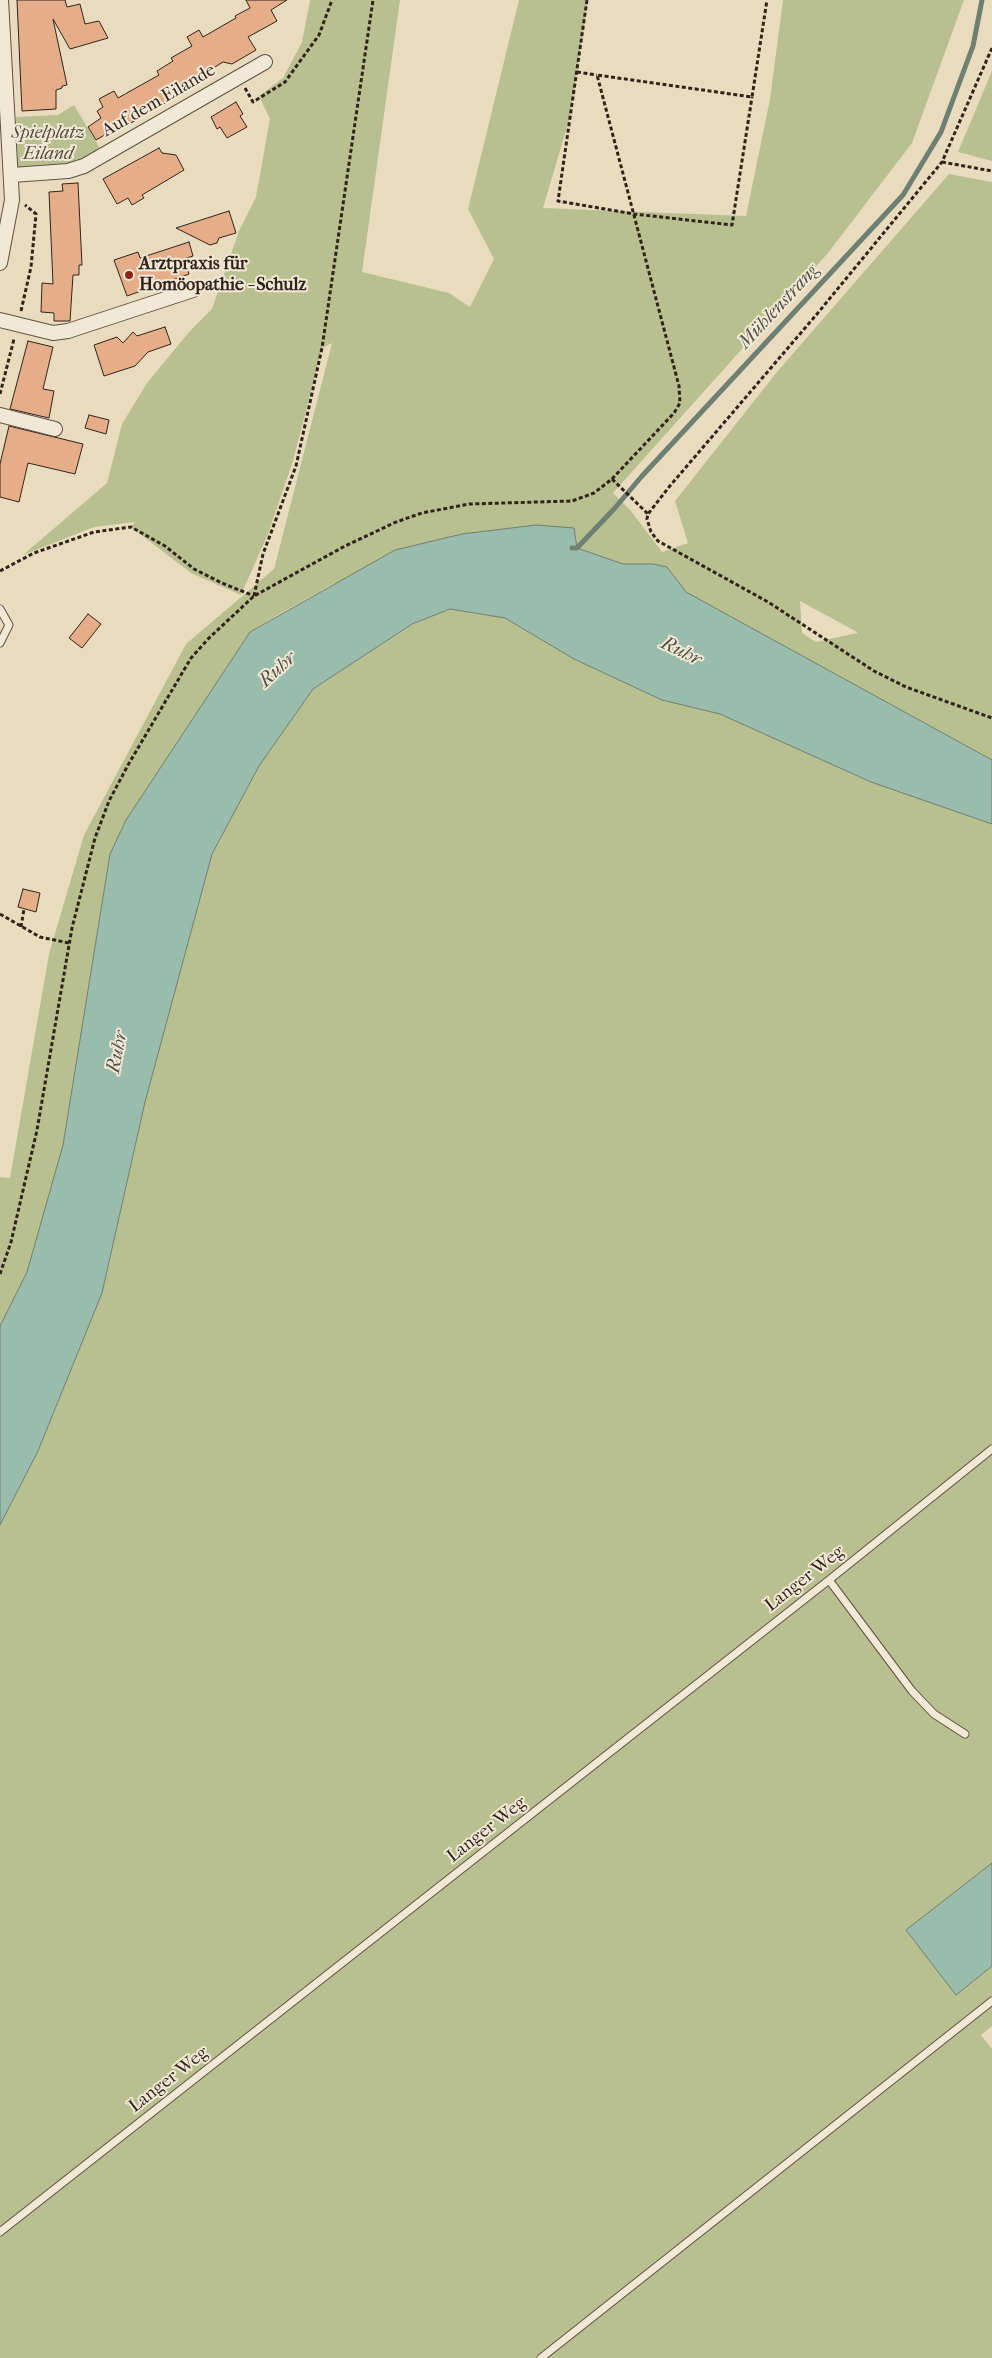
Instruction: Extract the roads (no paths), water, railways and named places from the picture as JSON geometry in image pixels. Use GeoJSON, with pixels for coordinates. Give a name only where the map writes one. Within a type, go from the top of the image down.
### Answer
{"type":"FeatureCollection","features":[{"type":"Feature","properties":{"kind":"street"},"geometry":{"type":"LineString","coordinates":[[0,263],[12,200],[12,175],[5,130],[1,0]]}},
{"type":"Feature","properties":{"kind":"street","name":"Auf dem Eilande"},"geometry":{"type":"LineString","coordinates":[[12,175],[68,171],[84,166],[265,62]]}},
{"type":"Feature","properties":{"kind":"street"},"geometry":{"type":"LineString","coordinates":[[0,320],[52,333],[68,331],[193,290]]}},
{"type":"Feature","properties":{"kind":"street"},"geometry":{"type":"LineString","coordinates":[[0,415],[55,429]]}},
{"type":"Feature","properties":{"kind":"lane"},"geometry":{"type":"LineString","coordinates":[[0,609],[8,624],[0,642]]}},
{"type":"Feature","properties":{"kind":"lane","name":"Langer Weg"},"geometry":{"type":"LineString","coordinates":[[0,2232],[829,1580],[992,1449]]}},
{"type":"Feature","properties":{"kind":"lane"},"geometry":{"type":"LineString","coordinates":[[829,1580],[912,1691],[934,1714],[965,1734]]}},
{"type":"Feature","properties":{"kind":"lane"},"geometry":{"type":"LineString","coordinates":[[541,2358],[992,2001]]}},
{"type":"Feature","properties":{"kind":"water","name":"Ruhr"},"geometry":{"type":"Polygon","coordinates":[[[536,525],[574,528],[577,548],[623,564],[653,564],[667,567],[686,592],[992,760],[992,824],[871,782],[720,714],[662,700],[574,659],[505,618],[450,609],[412,624],[313,689],[259,766],[212,854],[145,1102],[102,1293],[38,1451],[0,1525],[0,1326],[27,1272],[63,1145],[110,854],[126,820],[250,632],[395,550],[462,534],[536,525]]]}},
{"type":"Feature","properties":{"kind":"water"},"geometry":{"type":"Polygon","coordinates":[[[992,1863],[992,1966],[956,1995],[906,1930],[992,1863]]]}},
{"type":"Feature","properties":{"kind":"waterway","name":"Mühlenstrang"},"geometry":{"type":"LineString","coordinates":[[572,548],[577,548],[614,509],[642,476],[903,195],[941,132],[973,46],[982,0]]}},
{"type":"Feature","properties":{"kind":"place","name":"Arztpraxis für Homöopathie - Schulz"},"geometry":{"type":"Point","coordinates":[129,275]}},
{"type":"Feature","properties":{"kind":"park label","name":"Spielplatz Eiland"},"geometry":{"type":"Point","coordinates":[48,144]}}]}
